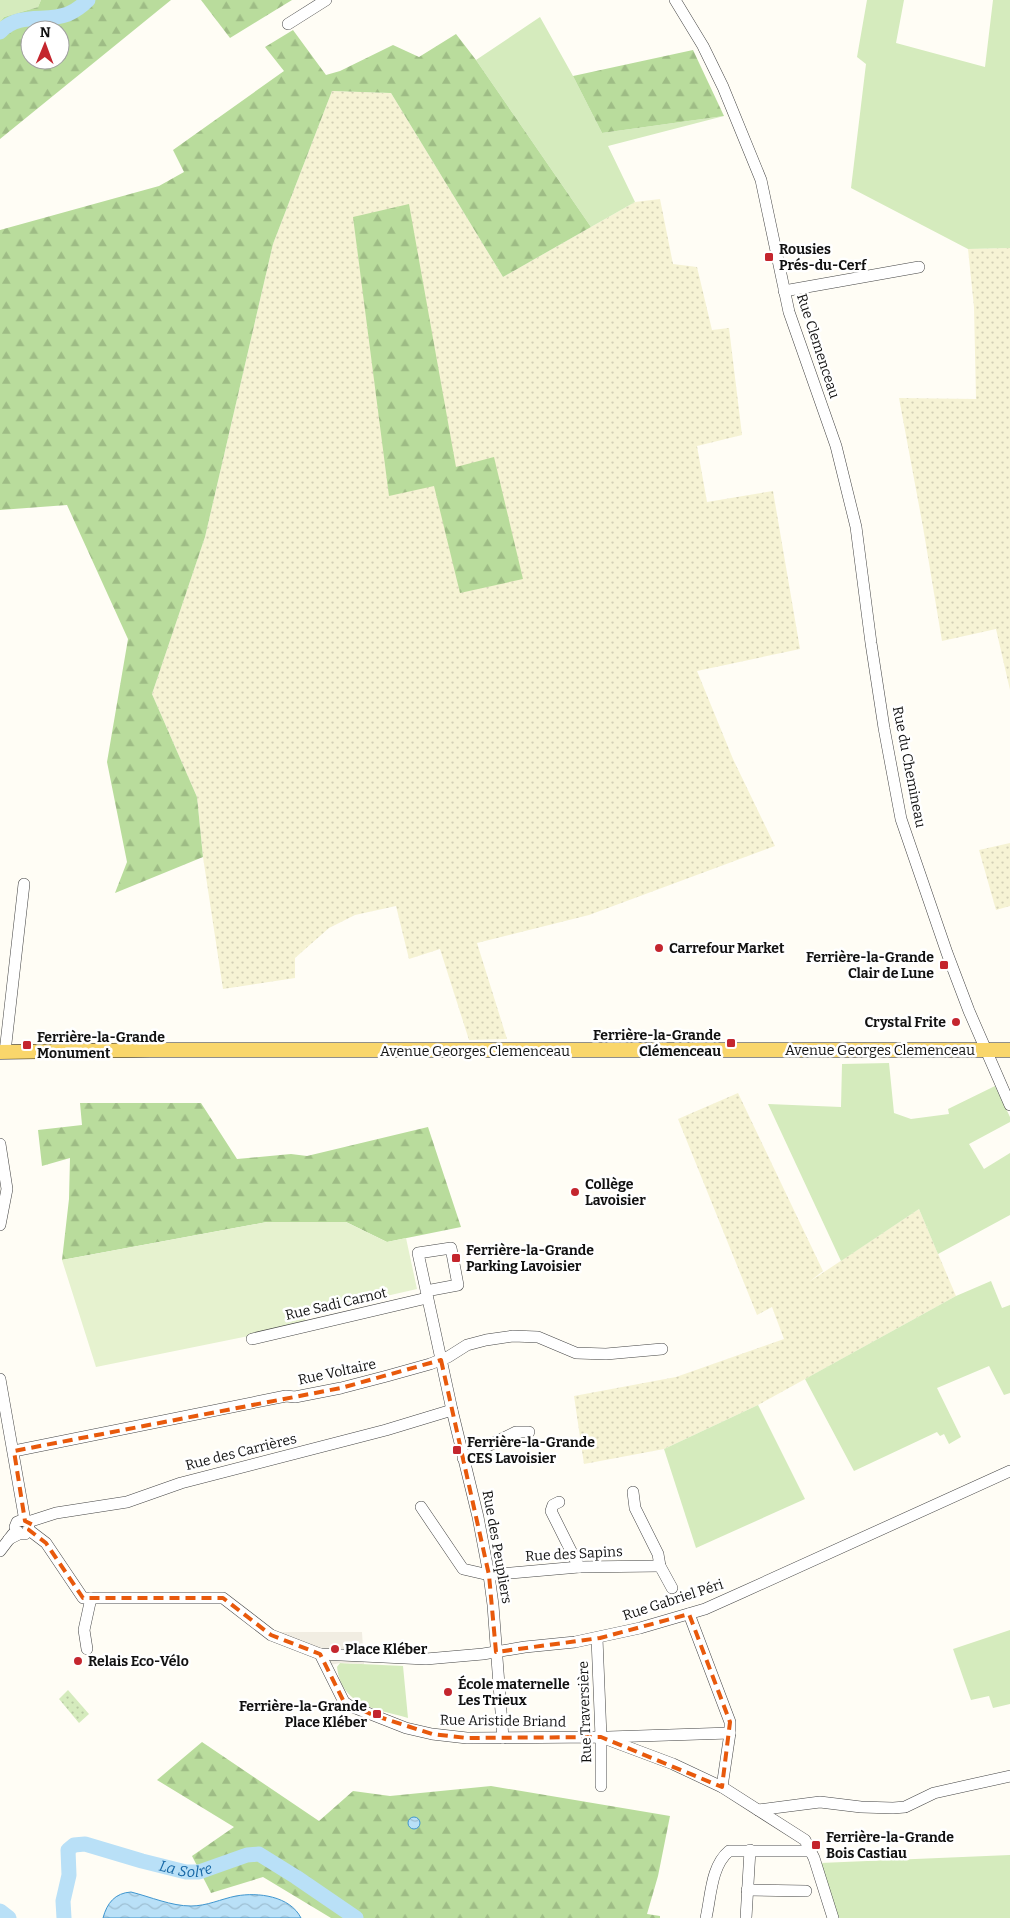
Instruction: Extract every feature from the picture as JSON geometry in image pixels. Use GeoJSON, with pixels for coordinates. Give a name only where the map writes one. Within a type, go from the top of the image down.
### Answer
{"type":"FeatureCollection","features":[{"type":"Feature","properties":{"kind":"main road","name":"Avenue Georges Clemenceau"},"geometry":{"type":"LineString","coordinates":[[2,1052],[149,1050],[1010,1050]]}},
{"type":"Feature","properties":{"kind":"street"},"geometry":{"type":"LineString","coordinates":[[288,24],[326,0]]}},
{"type":"Feature","properties":{"kind":"street","name":"Rue Clemenceau"},"geometry":{"type":"LineString","coordinates":[[675,0],[703,46],[723,87],[761,180],[784,291],[808,368],[836,446],[856,527],[862,568]]}},
{"type":"Feature","properties":{"kind":"street"},"geometry":{"type":"LineString","coordinates":[[784,291],[919,267]]}},
{"type":"Feature","properties":{"kind":"street","name":"Rue du Chemineau"},"geometry":{"type":"LineString","coordinates":[[862,568],[884,728],[901,819],[947,954],[985,1050],[1010,1105]]}},
{"type":"Feature","properties":{"kind":"street"},"geometry":{"type":"LineString","coordinates":[[2,1052],[24,884]]}},
{"type":"Feature","properties":{"kind":"street"},"geometry":{"type":"LineString","coordinates":[[0,1144],[7,1189],[0,1224]]}},
{"type":"Feature","properties":{"kind":"street","name":"Rue des Peupliers"},"geometry":{"type":"LineString","coordinates":[[458,1285],[451,1248],[418,1253],[489,1575],[503,1738]]}},
{"type":"Feature","properties":{"kind":"street","name":"Rue Sadi Carnot"},"geometry":{"type":"LineString","coordinates":[[252,1338],[328,1322],[458,1285]]}},
{"type":"Feature","properties":{"kind":"street","name":"Rue Voltaire"},"geometry":{"type":"LineString","coordinates":[[14,1451],[286,1396],[295,1397],[341,1388],[441,1360],[467,1345],[486,1340],[513,1336],[538,1337],[576,1352],[606,1354],[662,1349]]}},
{"type":"Feature","properties":{"kind":"street"},"geometry":{"type":"LineString","coordinates":[[0,1379],[14,1451],[24,1528],[46,1543],[87,1598],[84,1630],[87,1650]]}},
{"type":"Feature","properties":{"kind":"street","name":"Rue des Carrières"},"geometry":{"type":"LineString","coordinates":[[24,1528],[56,1513],[127,1502],[181,1483],[386,1430],[452,1410]]}},
{"type":"Feature","properties":{"kind":"street"},"geometry":{"type":"LineString","coordinates":[[464,1458],[516,1432],[530,1432]]}},
{"type":"Feature","properties":{"kind":"street","name":"Rue Gabriel Péri"},"geometry":{"type":"LineString","coordinates":[[320,1654],[426,1659],[496,1652],[597,1638],[640,1628],[705,1609],[818,1560],[1010,1471]]}},
{"type":"Feature","properties":{"kind":"street"},"geometry":{"type":"LineString","coordinates":[[633,1492],[636,1508],[658,1554],[660,1566],[672,1588]]}},
{"type":"Feature","properties":{"kind":"street"},"geometry":{"type":"LineString","coordinates":[[559,1502],[553,1505],[551,1511],[579,1568]]}},
{"type":"Feature","properties":{"kind":"street","name":"Rue des Sapins"},"geometry":{"type":"LineString","coordinates":[[421,1507],[463,1569],[489,1575],[579,1568],[660,1566]]}},
{"type":"Feature","properties":{"kind":"street"},"geometry":{"type":"LineString","coordinates":[[0,1551],[24,1528]]}},
{"type":"Feature","properties":{"kind":"street"},"geometry":{"type":"LineString","coordinates":[[87,1598],[223,1598],[271,1635],[320,1654]]}},
{"type":"Feature","properties":{"kind":"street"},"geometry":{"type":"LineString","coordinates":[[689,1614],[730,1722],[722,1787]]}},
{"type":"Feature","properties":{"kind":"street","name":"Rue Traversière"},"geometry":{"type":"LineString","coordinates":[[597,1638],[601,1786]]}},
{"type":"Feature","properties":{"kind":"street","name":"Rue Aristide Briand"},"geometry":{"type":"LineString","coordinates":[[320,1654],[344,1702],[406,1728],[432,1734],[466,1738],[601,1737],[673,1764],[722,1787],[805,1840],[833,1918]]}},
{"type":"Feature","properties":{"kind":"street"},"geometry":{"type":"LineString","coordinates":[[601,1737],[730,1733]]}},
{"type":"Feature","properties":{"kind":"street"},"geometry":{"type":"LineString","coordinates":[[758,1810],[820,1802],[861,1807],[898,1808],[905,1807],[934,1793],[1010,1776]]}},
{"type":"Feature","properties":{"kind":"street"},"geometry":{"type":"LineString","coordinates":[[746,1918],[746,1890],[750,1850]]}},
{"type":"Feature","properties":{"kind":"street"},"geometry":{"type":"LineString","coordinates":[[706,1918],[716,1871],[721,1857],[729,1851],[810,1852]]}},
{"type":"Feature","properties":{"kind":"street"},"geometry":{"type":"LineString","coordinates":[[746,1890],[806,1892]]}},
{"type":"Feature","properties":{"kind":"highlighted area"},"geometry":{"type":"Polygon","coordinates":[[[441,1360],[489,1575],[496,1652],[600,1638],[689,1614],[730,1722],[722,1787],[601,1737],[467,1738],[432,1734],[373,1715],[344,1702],[320,1654],[271,1635],[223,1598],[83,1598],[46,1543],[29,1530],[33,1525],[25,1521],[14,1451],[341,1388],[441,1360]]]}},
{"type":"Feature","properties":{"kind":"shaded area"},"geometry":{"type":"Polygon","coordinates":[[[332,91],[391,93],[503,277],[635,202],[660,199],[673,264],[697,267],[712,330],[729,328],[742,435],[697,446],[707,502],[773,491],[800,649],[697,671],[733,759],[775,846],[589,915],[477,943],[507,1039],[469,1040],[440,949],[409,959],[396,906],[355,915],[329,928],[295,958],[295,978],[223,989],[203,857],[197,797],[152,694],[205,537],[273,244],[332,91]]]}},
{"type":"Feature","properties":{"kind":"shaded area"},"geometry":{"type":"Polygon","coordinates":[[[1010,248],[1010,690],[996,629],[942,641],[899,398],[976,399],[974,307],[968,249],[1010,248]]]}},
{"type":"Feature","properties":{"kind":"shaded area"},"geometry":{"type":"Polygon","coordinates":[[[1010,843],[1010,906],[996,910],[979,850],[1010,843]]]}},
{"type":"Feature","properties":{"kind":"shaded area"},"geometry":{"type":"Polygon","coordinates":[[[738,1093],[823,1271],[809,1282],[919,1209],[956,1296],[758,1405],[664,1449],[584,1464],[574,1396],[676,1377],[784,1339],[772,1307],[757,1315],[678,1119],[738,1093]]]}},
{"type":"Feature","properties":{"kind":"shaded area","name":"Place Kléber"},"geometry":{"type":"Polygon","coordinates":[[[277,1632],[362,1632],[364,1664],[340,1663],[326,1666],[320,1654],[277,1632]]]}},
{"type":"Feature","properties":{"kind":"green space"},"geometry":{"type":"Polygon","coordinates":[[[0,0],[41,0],[38,7],[4,17],[0,22],[0,0]]]}},
{"type":"Feature","properties":{"kind":"green space"},"geometry":{"type":"Polygon","coordinates":[[[41,0],[171,0],[0,139],[0,22],[4,17],[38,7],[41,0]]]}},
{"type":"Feature","properties":{"kind":"green space"},"geometry":{"type":"Polygon","coordinates":[[[201,0],[292,0],[230,38],[201,0]]]}},
{"type":"Feature","properties":{"kind":"green space"},"geometry":{"type":"Polygon","coordinates":[[[867,0],[904,0],[896,43],[985,67],[993,0],[1010,0],[1010,248],[968,249],[851,188],[866,64],[857,57],[867,0]]]}},
{"type":"Feature","properties":{"kind":"green space"},"geometry":{"type":"Polygon","coordinates":[[[540,17],[602,133],[724,116],[608,146],[635,202],[591,227],[476,60],[540,17]]]}},
{"type":"Feature","properties":{"kind":"green space"},"geometry":{"type":"Polygon","coordinates":[[[293,30],[326,75],[340,71],[393,45],[419,57],[456,34],[591,227],[503,277],[391,93],[332,91],[273,244],[205,537],[152,694],[197,797],[203,857],[115,893],[127,862],[107,762],[128,639],[67,505],[0,510],[0,230],[159,186],[184,172],[173,150],[284,71],[265,47],[293,30]]]}},
{"type":"Feature","properties":{"kind":"green space"},"geometry":{"type":"Polygon","coordinates":[[[693,50],[724,116],[602,133],[573,76],[693,50]]]}},
{"type":"Feature","properties":{"kind":"green space"},"geometry":{"type":"Polygon","coordinates":[[[409,204],[456,467],[494,457],[523,579],[460,593],[434,486],[389,496],[353,217],[409,204]]]}},
{"type":"Feature","properties":{"kind":"green space"},"geometry":{"type":"Polygon","coordinates":[[[889,1063],[894,1113],[911,1119],[949,1114],[948,1109],[995,1086],[1010,1117],[1010,1122],[969,1144],[984,1169],[1010,1153],[1010,1215],[938,1254],[919,1209],[841,1261],[768,1104],[841,1107],[842,1064],[889,1063]]]}},
{"type":"Feature","properties":{"kind":"green space"},"geometry":{"type":"Polygon","coordinates":[[[80,1103],[201,1103],[237,1159],[291,1154],[307,1156],[428,1127],[461,1227],[387,1242],[346,1222],[267,1222],[62,1260],[69,1199],[70,1158],[42,1166],[38,1130],[82,1125],[80,1103]]]}},
{"type":"Feature","properties":{"kind":"green space"},"geometry":{"type":"Polygon","coordinates":[[[267,1222],[346,1222],[387,1242],[406,1238],[417,1289],[303,1315],[307,1324],[96,1367],[62,1260],[267,1222]]]}},
{"type":"Feature","properties":{"kind":"green space"},"geometry":{"type":"Polygon","coordinates":[[[991,1281],[1002,1308],[1010,1305],[1010,1393],[1004,1395],[989,1366],[937,1388],[961,1437],[949,1444],[944,1434],[940,1436],[937,1432],[854,1471],[805,1379],[956,1296],[991,1281]]]}},
{"type":"Feature","properties":{"kind":"green space"},"geometry":{"type":"Polygon","coordinates":[[[758,1405],[805,1499],[696,1548],[664,1449],[758,1405]]]}},
{"type":"Feature","properties":{"kind":"green space"},"geometry":{"type":"Polygon","coordinates":[[[1010,1630],[1010,1704],[993,1708],[989,1696],[971,1700],[953,1649],[1010,1630]]]}},
{"type":"Feature","properties":{"kind":"green space"},"geometry":{"type":"Polygon","coordinates":[[[340,1663],[403,1666],[408,1718],[362,1704],[353,1698],[345,1690],[340,1680],[337,1667],[340,1663]]]}},
{"type":"Feature","properties":{"kind":"green space"},"geometry":{"type":"Polygon","coordinates":[[[68,1690],[89,1714],[79,1723],[59,1699],[68,1690]]]}},
{"type":"Feature","properties":{"kind":"green space"},"geometry":{"type":"Polygon","coordinates":[[[202,1742],[319,1821],[353,1791],[390,1796],[491,1786],[670,1816],[658,1876],[647,1914],[660,1916],[660,1918],[331,1918],[263,1877],[211,1893],[192,1856],[234,1827],[157,1780],[202,1742]]]}},
{"type":"Feature","properties":{"kind":"green space"},"geometry":{"type":"Polygon","coordinates":[[[1010,1855],[1010,1918],[838,1918],[820,1863],[1010,1855]]]}},
{"type":"Feature","properties":{"kind":"water"},"geometry":{"type":"Polygon","coordinates":[[[412,1817],[416,1817],[420,1823],[416,1829],[412,1829],[408,1825],[408,1821],[412,1817]]]}},
{"type":"Feature","properties":{"kind":"water"},"geometry":{"type":"Polygon","coordinates":[[[131,1892],[184,1906],[208,1904],[236,1896],[263,1895],[281,1900],[296,1911],[301,1918],[103,1918],[112,1900],[120,1894],[131,1892]]]}},
{"type":"Feature","properties":{"kind":"waterway","name":"La Solre"},"geometry":{"type":"LineString","coordinates":[[0,32],[7,26],[24,19],[51,18],[68,14],[88,0]]}},
{"type":"Feature","properties":{"kind":"waterway","name":"La Solre"},"geometry":{"type":"LineString","coordinates":[[64,1918],[63,1901],[69,1875],[68,1850],[74,1845],[85,1844],[186,1872],[199,1872],[247,1855],[259,1854],[356,1918]]}},
{"type":"Feature","properties":{"kind":"waterway","name":"La Solre"},"geometry":{"type":"LineString","coordinates":[[0,1911],[9,1918]]}},
{"type":"Feature","properties":{"kind":"place","name":"Rousies Prés-du-Cerf"},"geometry":{"type":"Point","coordinates":[769,257]}},
{"type":"Feature","properties":{"kind":"place","name":"Carrefour Market"},"geometry":{"type":"Point","coordinates":[659,948]}},
{"type":"Feature","properties":{"kind":"place","name":"Ferrière-la-Grande Clair de Lune"},"geometry":{"type":"Point","coordinates":[944,965]}},
{"type":"Feature","properties":{"kind":"place","name":"Crystal Frite"},"geometry":{"type":"Point","coordinates":[956,1022]}},
{"type":"Feature","properties":{"kind":"place","name":"Ferrière-la-Grande Clémenceau"},"geometry":{"type":"Point","coordinates":[731,1043]}},
{"type":"Feature","properties":{"kind":"place","name":"Ferrière-la-Grande Monument"},"geometry":{"type":"Point","coordinates":[27,1045]}},
{"type":"Feature","properties":{"kind":"place","name":"Collège Lavoisier"},"geometry":{"type":"Point","coordinates":[575,1192]}},
{"type":"Feature","properties":{"kind":"place","name":"Ferrière-la-Grande Parking Lavoisier"},"geometry":{"type":"Point","coordinates":[456,1258]}},
{"type":"Feature","properties":{"kind":"place","name":"Ferrière-la-Grande CES Lavoisier"},"geometry":{"type":"Point","coordinates":[457,1450]}},
{"type":"Feature","properties":{"kind":"place","name":"Place Kléber"},"geometry":{"type":"Point","coordinates":[335,1649]}},
{"type":"Feature","properties":{"kind":"place","name":"Relais Eco-Vélo"},"geometry":{"type":"Point","coordinates":[78,1661]}},
{"type":"Feature","properties":{"kind":"place","name":"École maternelle Les Trieux"},"geometry":{"type":"Point","coordinates":[448,1692]}},
{"type":"Feature","properties":{"kind":"place","name":"Ferrière-la-Grande Place Kléber"},"geometry":{"type":"Point","coordinates":[377,1714]}},
{"type":"Feature","properties":{"kind":"place","name":"Ferrière-la-Grande Bois Castiau"},"geometry":{"type":"Point","coordinates":[816,1845]}}]}
